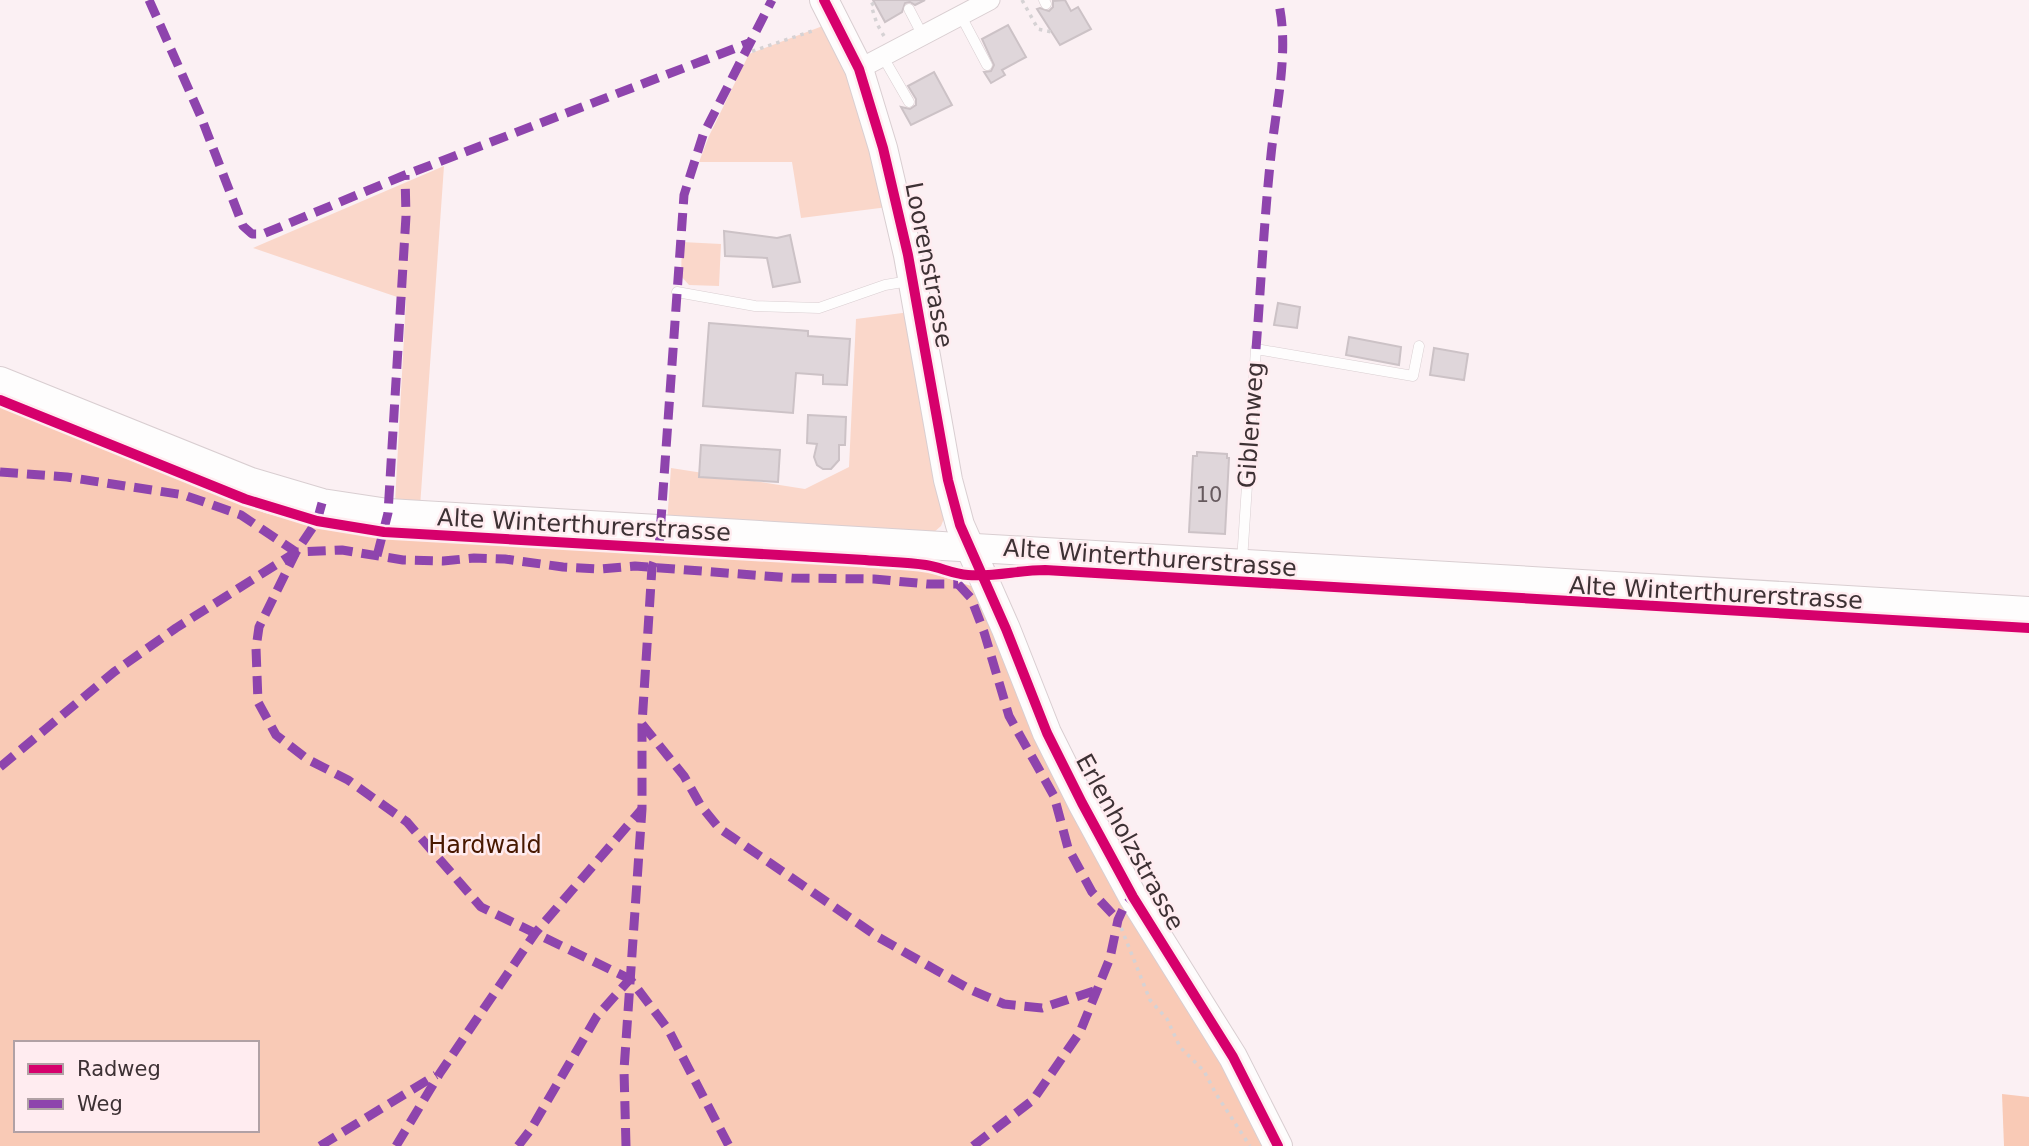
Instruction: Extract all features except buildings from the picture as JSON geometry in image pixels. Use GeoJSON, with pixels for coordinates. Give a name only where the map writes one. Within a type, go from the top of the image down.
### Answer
{"type":"FeatureCollection","features":[{"type":"Feature","properties":{"kind":"main road","name":"Loorenstrasse"},"geometry":{"type":"LineString","coordinates":[[824,0],[877,57],[883,148],[913,281],[948,480],[960,525],[970,546]]}},
{"type":"Feature","properties":{"kind":"main road","name":"Alte Winterthurerstrasse"},"geometry":{"type":"LineString","coordinates":[[0,381],[251,482],[322,503],[388,513],[2029,611]]}},
{"type":"Feature","properties":{"kind":"main road","name":"Erlenholzstrasse"},"geometry":{"type":"LineString","coordinates":[[970,546],[1047,733],[1133,897],[1233,1058],[1278,1146]]}},
{"type":"Feature","properties":{"kind":"street"},"geometry":{"type":"LineString","coordinates":[[877,57],[990,0]]}},
{"type":"Feature","properties":{"kind":"lane"},"geometry":{"type":"LineString","coordinates":[[909,9],[923,36]]}},
{"type":"Feature","properties":{"kind":"lane"},"geometry":{"type":"LineString","coordinates":[[961,16],[987,65]]}},
{"type":"Feature","properties":{"kind":"lane"},"geometry":{"type":"LineString","coordinates":[[877,57],[909,102]]}},
{"type":"Feature","properties":{"kind":"lane"},"geometry":{"type":"LineString","coordinates":[[677,292],[755,306],[819,308],[885,285],[913,281]]}},
{"type":"Feature","properties":{"kind":"lane","name":"Giblenweg"},"geometry":{"type":"LineString","coordinates":[[1242,565],[1256,349],[1413,376],[1419,346]]}},
{"type":"Feature","properties":{"kind":"path"},"geometry":{"type":"LineString","coordinates":[[1022,0],[1038,29],[1052,32]]}},
{"type":"Feature","properties":{"kind":"path"},"geometry":{"type":"LineString","coordinates":[[874,3],[871,10],[877,57]]}},
{"type":"Feature","properties":{"kind":"path"},"geometry":{"type":"LineString","coordinates":[[744,54],[816,30]]}},
{"type":"Feature","properties":{"kind":"path"},"geometry":{"type":"LineString","coordinates":[[1118,920],[1150,1000],[1167,1019],[1180,1047],[1204,1071],[1250,1146]]}},
{"type":"Feature","properties":{"kind":"shaded area"},"geometry":{"type":"Polygon","coordinates":[[[828,24],[851,74],[888,207],[801,218],[792,162],[699,162],[749,54],[828,24]]]}},
{"type":"Feature","properties":{"kind":"shaded area"},"geometry":{"type":"Polygon","coordinates":[[[444,166],[420,507],[395,503],[406,300],[253,248],[444,166]]]}},
{"type":"Feature","properties":{"kind":"shaded area"},"geometry":{"type":"Polygon","coordinates":[[[682,242],[721,244],[719,286],[689,285],[681,276],[682,242]]]}},
{"type":"Feature","properties":{"kind":"shaded area"},"geometry":{"type":"Polygon","coordinates":[[[910,312],[945,516],[941,526],[933,533],[667,523],[671,468],[805,489],[849,467],[856,319],[910,312]]]}},
{"type":"Feature","properties":{"kind":"green space","name":"Hardwald"},"geometry":{"type":"Polygon","coordinates":[[[0,406],[265,513],[332,530],[405,538],[922,570],[971,586],[1267,1146],[0,1146],[0,406]]]}},
{"type":"Feature","properties":{"kind":"green space"},"geometry":{"type":"Polygon","coordinates":[[[2002,1094],[2029,1097],[2029,1146],[2004,1146],[2002,1094]]]}},
{"type":"Feature","properties":{"kind":"marked path"},"geometry":{"type":"LineString","coordinates":[[149,0],[201,117],[243,226],[252,234],[263,234],[405,175],[749,43]]}},
{"type":"Feature","properties":{"kind":"marked path"},"geometry":{"type":"LineString","coordinates":[[626,1146],[624,1070],[642,809],[642,724],[652,567],[659,548],[684,195],[703,135],[772,0]]}},
{"type":"Feature","properties":{"kind":"marked path"},"geometry":{"type":"LineString","coordinates":[[1256,349],[1269,179],[1281,78],[1283,38],[1278,0]]}},
{"type":"Feature","properties":{"kind":"marked path"},"geometry":{"type":"LineString","coordinates":[[377,556],[388,513],[406,216],[405,175]]}},
{"type":"Feature","properties":{"kind":"marked path"},"geometry":{"type":"LineString","coordinates":[[0,472],[67,477],[184,495],[241,515],[296,552],[342,550],[403,560],[505,559],[563,567],[600,569],[635,566],[792,578],[958,584]]}},
{"type":"Feature","properties":{"kind":"marked path"},"geometry":{"type":"LineString","coordinates":[[322,503],[317,521],[296,552],[259,627],[256,648],[258,702],[276,735],[307,759],[348,780],[407,822],[481,907],[630,979],[668,1029],[729,1146]]}},
{"type":"Feature","properties":{"kind":"marked path"},"geometry":{"type":"LineString","coordinates":[[0,767],[114,672],[176,628],[296,552]]}},
{"type":"Feature","properties":{"kind":"marked path"},"geometry":{"type":"LineString","coordinates":[[958,584],[971,598],[1009,716],[1054,796],[1068,848],[1092,892],[1118,920]]}},
{"type":"Feature","properties":{"kind":"marked path"},"geometry":{"type":"LineString","coordinates":[[642,724],[684,776],[701,806],[719,828],[878,937],[971,990],[1004,1004],[1042,1008],[1097,990]]}},
{"type":"Feature","properties":{"kind":"marked path"},"geometry":{"type":"LineString","coordinates":[[396,1146],[440,1073],[536,932],[642,809]]}},
{"type":"Feature","properties":{"kind":"marked path"},"geometry":{"type":"LineString","coordinates":[[973,1146],[1033,1100],[1080,1032],[1110,958],[1118,920],[1133,897]]}},
{"type":"Feature","properties":{"kind":"marked path"},"geometry":{"type":"LineString","coordinates":[[518,1146],[531,1129],[597,1016],[630,979]]}},
{"type":"Feature","properties":{"kind":"marked path"},"geometry":{"type":"LineString","coordinates":[[320,1146],[436,1075]]}},
{"type":"Feature","properties":{"kind":"cycle path"},"geometry":{"type":"LineString","coordinates":[[824,0],[859,69],[883,148],[908,255],[948,480],[960,525],[1006,629],[1047,733],[1082,803],[1133,897],[1233,1057],[1278,1146]]}},
{"type":"Feature","properties":{"kind":"cycle path"},"geometry":{"type":"LineString","coordinates":[[0,400],[245,499],[317,521],[384,532],[903,563],[931,566],[968,575],[1045,570],[2029,628]]}}]}
